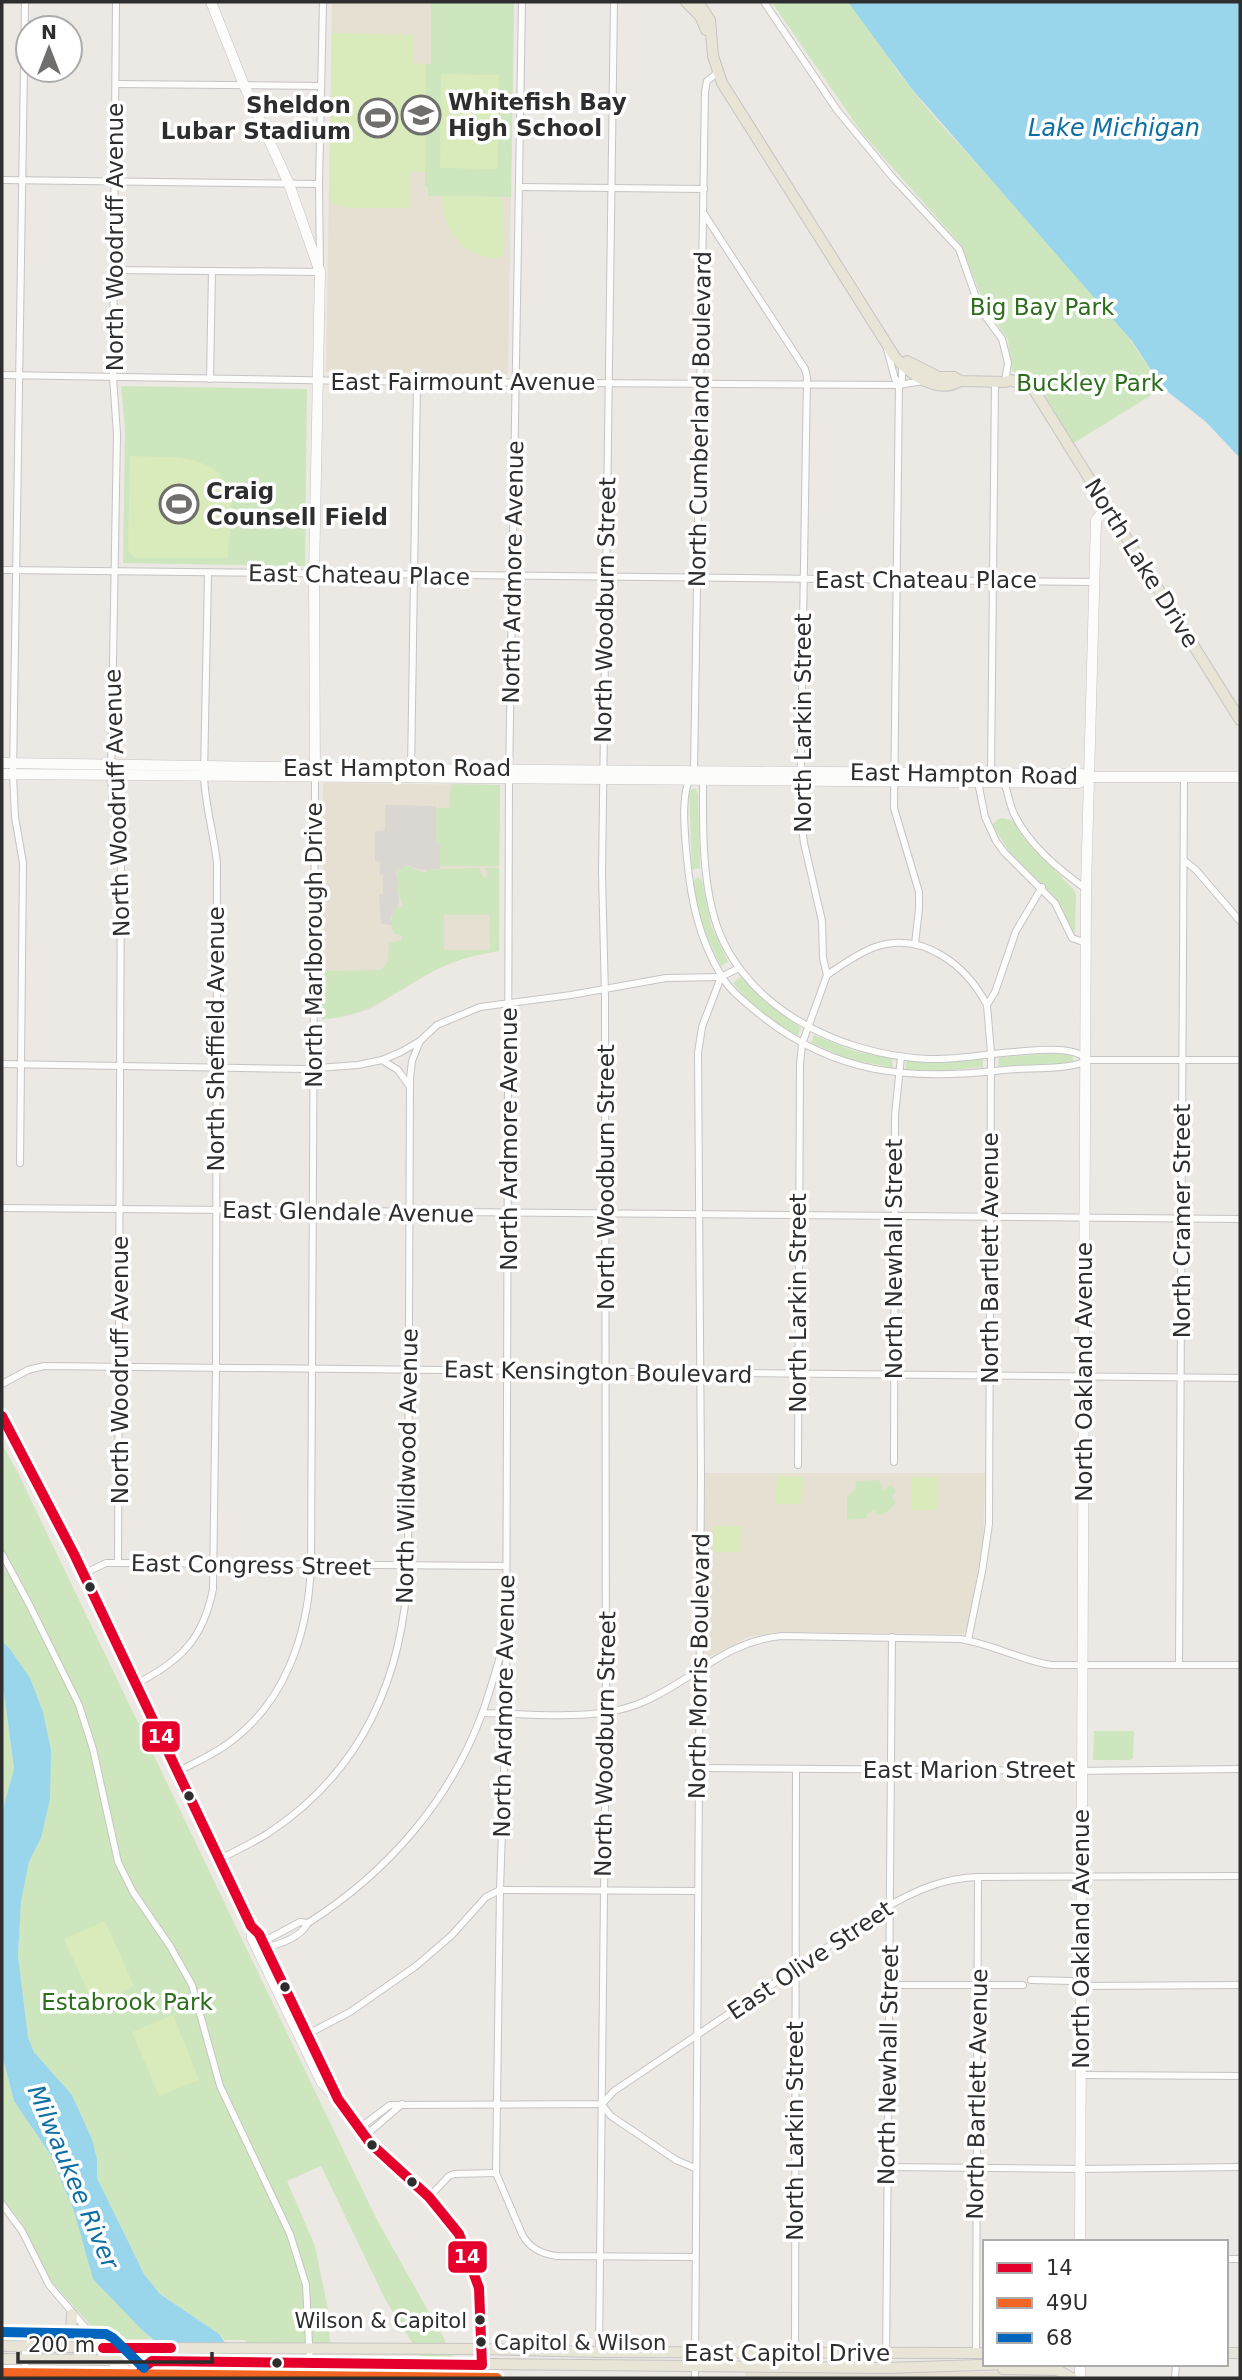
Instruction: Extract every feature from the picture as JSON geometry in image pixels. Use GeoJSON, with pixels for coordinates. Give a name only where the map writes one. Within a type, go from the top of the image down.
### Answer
{"type":"FeatureCollection","features":[{"type":"Feature","properties":{"kind":"main road","name":"North Marlborough Drive"},"geometry":{"type":"LineString","coordinates":[[211,2],[244,85],[289,184],[320,272],[314,574],[315,772]]}},
{"type":"Feature","properties":{"kind":"main road"},"geometry":{"type":"LineString","coordinates":[[686,2],[700,5],[717,73],[895,355],[924,381],[954,385],[961,381],[1000,382]]}},
{"type":"Feature","properties":{"kind":"main road"},"geometry":{"type":"LineString","coordinates":[[895,355],[937,381]]}},
{"type":"Feature","properties":{"kind":"main road","name":"North Lake Drive"},"geometry":{"type":"LineString","coordinates":[[1000,382],[1011,380],[1030,387],[1240,720]]}},
{"type":"Feature","properties":{"kind":"main road","name":"North Oakland Avenue"},"geometry":{"type":"LineString","coordinates":[[1080,2240],[1081,2075],[1076,1983],[1082,1877],[1086,889],[1096,520],[1107,507]]}},
{"type":"Feature","properties":{"kind":"main road","name":"East Hampton Road"},"geometry":{"type":"LineString","coordinates":[[2,763],[13,769]]}},
{"type":"Feature","properties":{"kind":"main road","name":"East Hampton Road"},"geometry":{"type":"LineString","coordinates":[[2,774],[13,769],[603,775],[694,771],[977,783],[1079,783],[1089,777]]}},
{"type":"Feature","properties":{"kind":"main road","name":"East Hampton Road"},"geometry":{"type":"LineString","coordinates":[[894,778],[991,773],[1081,774],[1089,777]]}},
{"type":"Feature","properties":{"kind":"main road","name":"East Hampton Road"},"geometry":{"type":"LineString","coordinates":[[603,775],[703,782],[800,777]]}},
{"type":"Feature","properties":{"kind":"main road"},"geometry":{"type":"LineString","coordinates":[[1089,777],[1240,777]]}},
{"type":"Feature","properties":{"kind":"main road"},"geometry":{"type":"LineString","coordinates":[[2,1416],[179,1771],[251,1926],[251,1934],[262,1947],[304,2036],[322,2083],[338,2099],[362,2133],[429,2197],[459,2234],[473,2267],[480,2295],[482,2365]]}},
{"type":"Feature","properties":{"kind":"main road"},"geometry":{"type":"LineString","coordinates":[[59,2347],[71,2330],[72,2314]]}},
{"type":"Feature","properties":{"kind":"main road","name":"East Capitol Drive"},"geometry":{"type":"LineString","coordinates":[[2,2346],[980,2353]]}},
{"type":"Feature","properties":{"kind":"main road"},"geometry":{"type":"LineString","coordinates":[[103,2348],[114,2361],[136,2378],[152,2361]]}},
{"type":"Feature","properties":{"kind":"main road"},"geometry":{"type":"LineString","coordinates":[[412,2349],[400,2355],[380,2356],[381,2364],[415,2357],[470,2357],[482,2349]]}},
{"type":"Feature","properties":{"kind":"main road"},"geometry":{"type":"LineString","coordinates":[[482,2365],[492,2358],[522,2358],[551,2351]]}},
{"type":"Feature","properties":{"kind":"main road"},"geometry":{"type":"LineString","coordinates":[[551,2365],[557,2359],[588,2357],[599,2352]]}},
{"type":"Feature","properties":{"kind":"main road"},"geometry":{"type":"LineString","coordinates":[[916,2367],[931,2363],[969,2362],[980,2353]]}},
{"type":"Feature","properties":{"kind":"main road","name":"East Capitol Drive"},"geometry":{"type":"LineString","coordinates":[[2,2359],[551,2365],[695,2372],[795,2367],[990,2366]]}},
{"type":"Feature","properties":{"kind":"main road"},"geometry":{"type":"LineString","coordinates":[[114,2361],[122,2378]]}},
{"type":"Feature","properties":{"kind":"main road"},"geometry":{"type":"LineString","coordinates":[[990,2366],[1003,2369],[1057,2370],[1072,2378]]}},
{"type":"Feature","properties":{"kind":"street"},"geometry":{"type":"LineString","coordinates":[[20,1163],[23,863],[15,817],[13,769],[25,2]]}},
{"type":"Feature","properties":{"kind":"street","name":"North Woodruff Avenue"},"geometry":{"type":"LineString","coordinates":[[116,2],[113,377],[117,434],[111,770],[113,806],[121,852],[118,1563]]}},
{"type":"Feature","properties":{"kind":"street"},"geometry":{"type":"LineString","coordinates":[[114,270],[320,272],[323,2]]}},
{"type":"Feature","properties":{"kind":"street","name":"North Ardmore Avenue"},"geometry":{"type":"LineString","coordinates":[[522,2],[509,774],[508,1371],[504,1643],[506,1714],[500,1890],[496,2173],[526,2241],[536,2251],[550,2256],[599,2256]]}},
{"type":"Feature","properties":{"kind":"street","name":"North Woodburn Street"},"geometry":{"type":"LineString","coordinates":[[599,2352],[606,1712],[603,775],[614,2]]}},
{"type":"Feature","properties":{"kind":"street"},"geometry":{"type":"LineString","coordinates":[[764,2],[837,110],[958,249],[981,309],[1002,339],[1008,363],[1000,382],[991,773]]}},
{"type":"Feature","properties":{"kind":"street","name":"North Cumberland Boulevard"},"geometry":{"type":"LineString","coordinates":[[694,771],[705,84],[717,73]]}},
{"type":"Feature","properties":{"kind":"street"},"geometry":{"type":"LineString","coordinates":[[116,84],[321,86]]}},
{"type":"Feature","properties":{"kind":"street"},"geometry":{"type":"LineString","coordinates":[[2,180],[319,184]]}},
{"type":"Feature","properties":{"kind":"street"},"geometry":{"type":"LineString","coordinates":[[520,187],[704,189]]}},
{"type":"Feature","properties":{"kind":"street","name":"North Larkin Street"},"geometry":{"type":"LineString","coordinates":[[704,214],[805,369],[800,813],[822,921],[823,958],[827,975],[802,1044],[800,1064],[797,1465]]}},
{"type":"Feature","properties":{"kind":"street"},"geometry":{"type":"LineString","coordinates":[[211,379],[212,271]]}},
{"type":"Feature","properties":{"kind":"street"},"geometry":{"type":"LineString","coordinates":[[895,355],[895,379],[899,384]]}},
{"type":"Feature","properties":{"kind":"street"},"geometry":{"type":"LineString","coordinates":[[895,355],[902,380],[899,384],[894,808],[919,892],[915,944]]}},
{"type":"Feature","properties":{"kind":"street","name":"East Fairmount Avenue"},"geometry":{"type":"LineString","coordinates":[[2,375],[608,384],[899,384],[924,381]]}},
{"type":"Feature","properties":{"kind":"street"},"geometry":{"type":"LineString","coordinates":[[411,774],[417,382]]}},
{"type":"Feature","properties":{"kind":"street","name":"East Chateau Place"},"geometry":{"type":"LineString","coordinates":[[2,570],[1094,582]]}},
{"type":"Feature","properties":{"kind":"street","name":"North Sheffield Avenue"},"geometry":{"type":"LineString","coordinates":[[136,1684],[164,1670],[191,1644],[202,1626],[213,1590],[217,863],[205,798],[204,771],[208,573]]}},
{"type":"Feature","properties":{"kind":"street"},"geometry":{"type":"LineString","coordinates":[[1086,1060],[1075,1051],[991,1053],[931,1059],[901,1057],[842,1042],[789,1016],[769,1001],[739,968],[722,940],[712,910],[703,845],[703,782],[694,771],[687,781],[687,850],[695,916],[706,947],[721,977],[744,1001],[802,1044],[840,1060],[898,1074],[938,1076],[1029,1067],[1074,1067],[1086,1060],[1240,1059]]}},
{"type":"Feature","properties":{"kind":"street","name":"North Marlborough Drive"},"geometry":{"type":"LineString","coordinates":[[179,1771],[234,1739],[252,1723],[278,1688],[298,1647],[310,1594],[315,772]]}},
{"type":"Feature","properties":{"kind":"street"},"geometry":{"type":"LineString","coordinates":[[991,773],[1005,783],[1010,805],[1027,836],[1067,875],[1086,889]]}},
{"type":"Feature","properties":{"kind":"street"},"geometry":{"type":"LineString","coordinates":[[991,773],[977,783],[985,817],[996,841],[1055,903],[1069,934],[1086,943]]}},
{"type":"Feature","properties":{"kind":"street","name":"North Cramer Street"},"geometry":{"type":"LineString","coordinates":[[1179,1665],[1184,777]]}},
{"type":"Feature","properties":{"kind":"street"},"geometry":{"type":"LineString","coordinates":[[1185,860],[1240,921]]}},
{"type":"Feature","properties":{"kind":"street","name":"North Bartlett Avenue"},"geometry":{"type":"LineString","coordinates":[[968,1640],[989,1524],[991,1053],[987,1004],[995,992],[1016,931],[1042,887]]}},
{"type":"Feature","properties":{"kind":"street"},"geometry":{"type":"LineString","coordinates":[[827,975],[874,947],[915,944],[945,956],[971,978],[987,1004]]}},
{"type":"Feature","properties":{"kind":"street"},"geometry":{"type":"LineString","coordinates":[[2,1065],[313,1069],[358,1065],[382,1060],[420,1041],[437,1025],[480,1007],[666,978],[721,977],[739,968]]}},
{"type":"Feature","properties":{"kind":"street","name":"North Morris Boulevard"},"geometry":{"type":"LineString","coordinates":[[695,2372],[700,1373],[698,1053],[702,1027],[721,977]]}},
{"type":"Feature","properties":{"kind":"street","name":"North Wildwood Avenue"},"geometry":{"type":"LineString","coordinates":[[220,1859],[266,1834],[298,1811],[332,1778],[359,1741],[380,1701],[395,1661],[404,1621],[408,1566],[410,1087],[412,1061],[420,1041]]}},
{"type":"Feature","properties":{"kind":"street","name":"North Newhall Street"},"geometry":{"type":"LineString","coordinates":[[894,1462],[895,1108],[901,1057]]}},
{"type":"Feature","properties":{"kind":"street"},"geometry":{"type":"LineString","coordinates":[[382,1060],[398,1070],[410,1087]]}},
{"type":"Feature","properties":{"kind":"street","name":"East Glendale Avenue"},"geometry":{"type":"LineString","coordinates":[[2,1208],[1240,1219]]}},
{"type":"Feature","properties":{"kind":"street","name":"East Kensington Boulevard"},"geometry":{"type":"LineString","coordinates":[[2,1384],[28,1370],[44,1366],[1240,1378]]}},
{"type":"Feature","properties":{"kind":"street"},"geometry":{"type":"LineString","coordinates":[[2,1554],[79,1705],[93,1749],[118,1861],[133,1892],[170,1946],[192,1985],[220,2086],[290,2234],[306,2285],[310,2363]]}},
{"type":"Feature","properties":{"kind":"street","name":"East Congress Street"},"geometry":{"type":"LineString","coordinates":[[83,1574],[106,1563],[506,1566]]}},
{"type":"Feature","properties":{"kind":"street"},"geometry":{"type":"LineString","coordinates":[[483,1713],[589,1714],[640,1703],[668,1690],[732,1649],[767,1637],[968,1640],[1031,1662],[1082,1665],[1240,1665]]}},
{"type":"Feature","properties":{"kind":"street","name":"North Newhall Street"},"geometry":{"type":"LineString","coordinates":[[886,2368],[887,1984],[892,1637]]}},
{"type":"Feature","properties":{"kind":"street"},"geometry":{"type":"LineString","coordinates":[[262,1947],[275,1946],[304,1931],[308,1923],[352,1893],[404,1844],[448,1783],[483,1713],[504,1643]]}},
{"type":"Feature","properties":{"kind":"street","name":"East Marion Street"},"geometry":{"type":"LineString","coordinates":[[698,1768],[1082,1771],[1240,1769]]}},
{"type":"Feature","properties":{"kind":"street","name":"North Larkin Street"},"geometry":{"type":"LineString","coordinates":[[795,2367],[796,1769]]}},
{"type":"Feature","properties":{"kind":"street","name":"East Olive Street"},"geometry":{"type":"LineString","coordinates":[[602,2104],[614,2091],[890,1905],[920,1889],[946,1880],[978,1877],[1240,1876]]}},
{"type":"Feature","properties":{"kind":"street","name":"North Bartlett Avenue"},"geometry":{"type":"LineString","coordinates":[[978,1877],[976,2168],[980,2353]]}},
{"type":"Feature","properties":{"kind":"street"},"geometry":{"type":"LineString","coordinates":[[304,2036],[350,2012],[416,1966],[451,1936],[486,1897],[500,1890],[697,1891]]}},
{"type":"Feature","properties":{"kind":"street"},"geometry":{"type":"LineString","coordinates":[[1031,1980],[1240,1985]]}},
{"type":"Feature","properties":{"kind":"street"},"geometry":{"type":"LineString","coordinates":[[887,1984],[1023,1985]]}},
{"type":"Feature","properties":{"kind":"street"},"geometry":{"type":"LineString","coordinates":[[1081,2075],[1240,2076]]}},
{"type":"Feature","properties":{"kind":"street"},"geometry":{"type":"LineString","coordinates":[[362,2133],[366,2123],[390,2105],[602,2104],[611,2116],[676,2160],[695,2168]]}},
{"type":"Feature","properties":{"kind":"street"},"geometry":{"type":"LineString","coordinates":[[886,2167],[1240,2167]]}},
{"type":"Feature","properties":{"kind":"street"},"geometry":{"type":"LineString","coordinates":[[429,2197],[454,2174],[496,2173]]}},
{"type":"Feature","properties":{"kind":"street"},"geometry":{"type":"LineString","coordinates":[[2,2204],[22,2231],[49,2285],[103,2348]]}},
{"type":"Feature","properties":{"kind":"street"},"geometry":{"type":"LineString","coordinates":[[599,2256],[694,2257]]}},
{"type":"Feature","properties":{"kind":"street"},"geometry":{"type":"LineString","coordinates":[[25,2346],[25,2378]]}},
{"type":"Feature","properties":{"kind":"shaded area","name":"Whitefish Bay High School"},"geometry":{"type":"Polygon","coordinates":[[[332,2],[514,2],[508,374],[326,372],[332,2]]]}},
{"type":"Feature","properties":{"kind":"shaded area"},"geometry":{"type":"Polygon","coordinates":[[[323,783],[500,785],[499,951],[470,956],[437,969],[368,1010],[322,1019],[323,783]]]}},
{"type":"Feature","properties":{"kind":"shaded area"},"geometry":{"type":"Polygon","coordinates":[[[385,805],[436,806],[436,842],[440,843],[440,869],[422,870],[407,865],[396,872],[399,903],[391,917],[392,925],[381,924],[379,894],[383,894],[383,875],[380,875],[380,862],[375,861],[375,831],[385,830],[385,805]]]}},
{"type":"Feature","properties":{"kind":"shaded area"},"geometry":{"type":"Polygon","coordinates":[[[703,1473],[985,1473],[983,1546],[966,1631],[963,1634],[777,1632],[748,1637],[706,1656],[702,1651],[703,1473]]]}},
{"type":"Feature","properties":{"kind":"shaded area"},"geometry":{"type":"Polygon","coordinates":[[[745,2371],[1051,2372],[1066,2378],[745,2378],[745,2371]]]}},
{"type":"Feature","properties":{"kind":"green space"},"geometry":{"type":"Polygon","coordinates":[[[431,2],[514,2],[511,197],[428,196],[428,187],[425,186],[426,64],[431,64],[431,2]]]}},
{"type":"Feature","properties":{"kind":"green space","name":"Big Bay Park"},"geometry":{"type":"Polygon","coordinates":[[[780,2],[849,2],[865,19],[898,72],[930,112],[1114,316],[1163,388],[1072,444],[1041,391],[1012,370],[1008,340],[984,304],[961,245],[862,133],[773,4],[781,4],[780,2]]]}},
{"type":"Feature","properties":{"kind":"green space","name":"Sheldon Lubar Stadium"},"geometry":{"type":"Polygon","coordinates":[[[332,33],[413,35],[413,63],[426,64],[425,172],[410,172],[409,208],[347,208],[329,202],[332,33]]]}},
{"type":"Feature","properties":{"kind":"green space"},"geometry":{"type":"Polygon","coordinates":[[[441,74],[499,75],[498,169],[440,168],[441,74]]]}},
{"type":"Feature","properties":{"kind":"green space"},"geometry":{"type":"Polygon","coordinates":[[[442,196],[498,197],[503,202],[503,255],[496,258],[487,257],[468,250],[461,244],[450,231],[442,196]]]}},
{"type":"Feature","properties":{"kind":"green space"},"geometry":{"type":"Polygon","coordinates":[[[121,386],[307,389],[305,566],[123,563],[125,429],[121,386]]]}},
{"type":"Feature","properties":{"kind":"green space","name":"Craig Counsell Field"},"geometry":{"type":"Polygon","coordinates":[[[130,456],[190,460],[205,464],[216,471],[225,482],[230,498],[228,558],[137,558],[131,555],[128,549],[130,456]]]}},
{"type":"Feature","properties":{"kind":"green space"},"geometry":{"type":"Polygon","coordinates":[[[451,784],[500,785],[499,866],[440,866],[440,843],[436,843],[436,808],[449,808],[451,784]]]}},
{"type":"Feature","properties":{"kind":"green space"},"geometry":{"type":"Polygon","coordinates":[[[695,788],[698,794],[700,868],[692,870],[689,791],[695,788]]]}},
{"type":"Feature","properties":{"kind":"green space"},"geometry":{"type":"Polygon","coordinates":[[[1003,818],[1013,821],[1023,837],[1074,890],[1075,934],[1054,896],[1011,854],[992,825],[1003,818]]]}},
{"type":"Feature","properties":{"kind":"green space"},"geometry":{"type":"Polygon","coordinates":[[[406,865],[425,873],[427,870],[479,868],[483,877],[487,877],[487,870],[483,868],[499,868],[499,951],[444,966],[369,1008],[340,1017],[322,1019],[322,971],[381,970],[388,962],[389,943],[401,940],[401,935],[395,934],[391,924],[396,907],[403,907],[396,883],[399,869],[406,865]],[[444,915],[444,950],[490,950],[489,915],[444,915]]]}},
{"type":"Feature","properties":{"kind":"green space"},"geometry":{"type":"Polygon","coordinates":[[[698,877],[702,881],[711,925],[728,962],[721,966],[701,925],[692,882],[698,877]]]}},
{"type":"Feature","properties":{"kind":"green space"},"geometry":{"type":"Polygon","coordinates":[[[740,977],[765,1002],[801,1028],[798,1035],[771,1020],[746,998],[733,983],[740,977]]]}},
{"type":"Feature","properties":{"kind":"green space"},"geometry":{"type":"Polygon","coordinates":[[[814,1035],[854,1051],[892,1059],[893,1068],[849,1059],[811,1043],[814,1035]]]}},
{"type":"Feature","properties":{"kind":"green space"},"geometry":{"type":"Polygon","coordinates":[[[1073,1054],[1073,1064],[998,1066],[999,1057],[1073,1054]]]}},
{"type":"Feature","properties":{"kind":"green space"},"geometry":{"type":"Polygon","coordinates":[[[983,1059],[983,1067],[940,1071],[905,1070],[906,1061],[983,1059]]]}},
{"type":"Feature","properties":{"kind":"green space","name":"Estabrook Park"},"geometry":{"type":"Polygon","coordinates":[[[2,1444],[376,2218],[462,2371],[469,2372],[473,2378],[434,2378],[385,2299],[321,2166],[287,2181],[315,2246],[328,2310],[330,2344],[247,2343],[245,2340],[224,2340],[160,2294],[144,2274],[97,2178],[92,2139],[72,2095],[34,2052],[28,2037],[18,1955],[21,1902],[29,1862],[41,1838],[43,1712],[30,1679],[2,1641],[2,1444]]]}},
{"type":"Feature","properties":{"kind":"green space"},"geometry":{"type":"Polygon","coordinates":[[[777,1476],[803,1477],[802,1504],[775,1504],[777,1476]]]}},
{"type":"Feature","properties":{"kind":"green space"},"geometry":{"type":"Polygon","coordinates":[[[912,1477],[937,1477],[937,1510],[912,1510],[912,1477]]]}},
{"type":"Feature","properties":{"kind":"green space"},"geometry":{"type":"Polygon","coordinates":[[[879,1480],[883,1490],[891,1485],[896,1491],[892,1496],[894,1506],[882,1515],[876,1515],[876,1510],[867,1514],[867,1518],[847,1520],[847,1497],[855,1489],[856,1481],[879,1480]]]}},
{"type":"Feature","properties":{"kind":"green space"},"geometry":{"type":"Polygon","coordinates":[[[713,1526],[741,1526],[739,1552],[714,1552],[713,1526]]]}},
{"type":"Feature","properties":{"kind":"green space"},"geometry":{"type":"Polygon","coordinates":[[[2,1690],[14,1769],[2,1811],[2,1690]]]}},
{"type":"Feature","properties":{"kind":"green space"},"geometry":{"type":"Polygon","coordinates":[[[1094,1731],[1134,1731],[1133,1758],[1093,1760],[1094,1731]]]}},
{"type":"Feature","properties":{"kind":"green space"},"geometry":{"type":"Polygon","coordinates":[[[105,1921],[134,1986],[94,2005],[64,1939],[105,1921]]]}},
{"type":"Feature","properties":{"kind":"green space"},"geometry":{"type":"Polygon","coordinates":[[[173,2015],[199,2080],[159,2096],[132,2032],[173,2015]]]}},
{"type":"Feature","properties":{"kind":"green space"},"geometry":{"type":"Polygon","coordinates":[[[2,2054],[14,2101],[50,2154],[74,2211],[142,2330],[152,2339],[106,2339],[95,2330],[50,2280],[20,2220],[2,2199],[2,2054]]]}},
{"type":"Feature","properties":{"kind":"water","name":"Lake Michigan"},"geometry":{"type":"Polygon","coordinates":[[[848,2],[1240,2],[1240,458],[1206,422],[1163,388],[1132,341],[911,88],[848,2]]]}},
{"type":"Feature","properties":{"kind":"water","name":"Milwaukee River"},"geometry":{"type":"Polygon","coordinates":[[[2,1641],[30,1678],[43,1712],[51,1750],[50,1799],[41,1838],[29,1862],[21,1902],[18,1955],[28,2037],[34,2052],[72,2095],[92,2139],[97,2159],[97,2178],[144,2274],[160,2294],[219,2334],[250,2378],[199,2378],[142,2330],[93,2279],[74,2211],[50,2154],[14,2101],[2,2054],[2,1812],[14,1769],[2,1690],[2,1641]]]}},
{"type":"Feature","properties":{"kind":"transit line","name":"14"},"geometry":{"type":"LineString","coordinates":[[2,1416],[74,1554],[251,1926],[259,1934],[338,2099],[370,2143],[429,2197],[459,2234],[479,2288],[482,2365],[152,2361],[142,2369],[139,2378]]}},
{"type":"Feature","properties":{"kind":"transit line","name":"68"},"geometry":{"type":"LineString","coordinates":[[2,2332],[106,2334],[144,2368]]}},
{"type":"Feature","properties":{"kind":"transit line","name":"14"},"geometry":{"type":"LineString","coordinates":[[103,2348],[171,2348]]}},
{"type":"Feature","properties":{"kind":"transit line","name":"49U"},"geometry":{"type":"LineString","coordinates":[[2,2373],[497,2378]]}},
{"type":"Feature","properties":{"kind":"place","name":"Whitefish Bay High School"},"geometry":{"type":"Point","coordinates":[421,115]}},
{"type":"Feature","properties":{"kind":"place","name":"Sheldon Lubar Stadium"},"geometry":{"type":"Point","coordinates":[378,118]}},
{"type":"Feature","properties":{"kind":"place","name":"Craig Counsell Field"},"geometry":{"type":"Point","coordinates":[179,504]}},
{"type":"Feature","properties":{"kind":"place","name":"Wilson & Capitol"},"geometry":{"type":"Point","coordinates":[480,2320]}},
{"type":"Feature","properties":{"kind":"place","name":"Capitol & Wilson"},"geometry":{"type":"Point","coordinates":[481,2342]}},
{"type":"Feature","properties":{"kind":"park label","name":"Buckley Park"},"geometry":{"type":"Point","coordinates":[1090,383]}}]}
